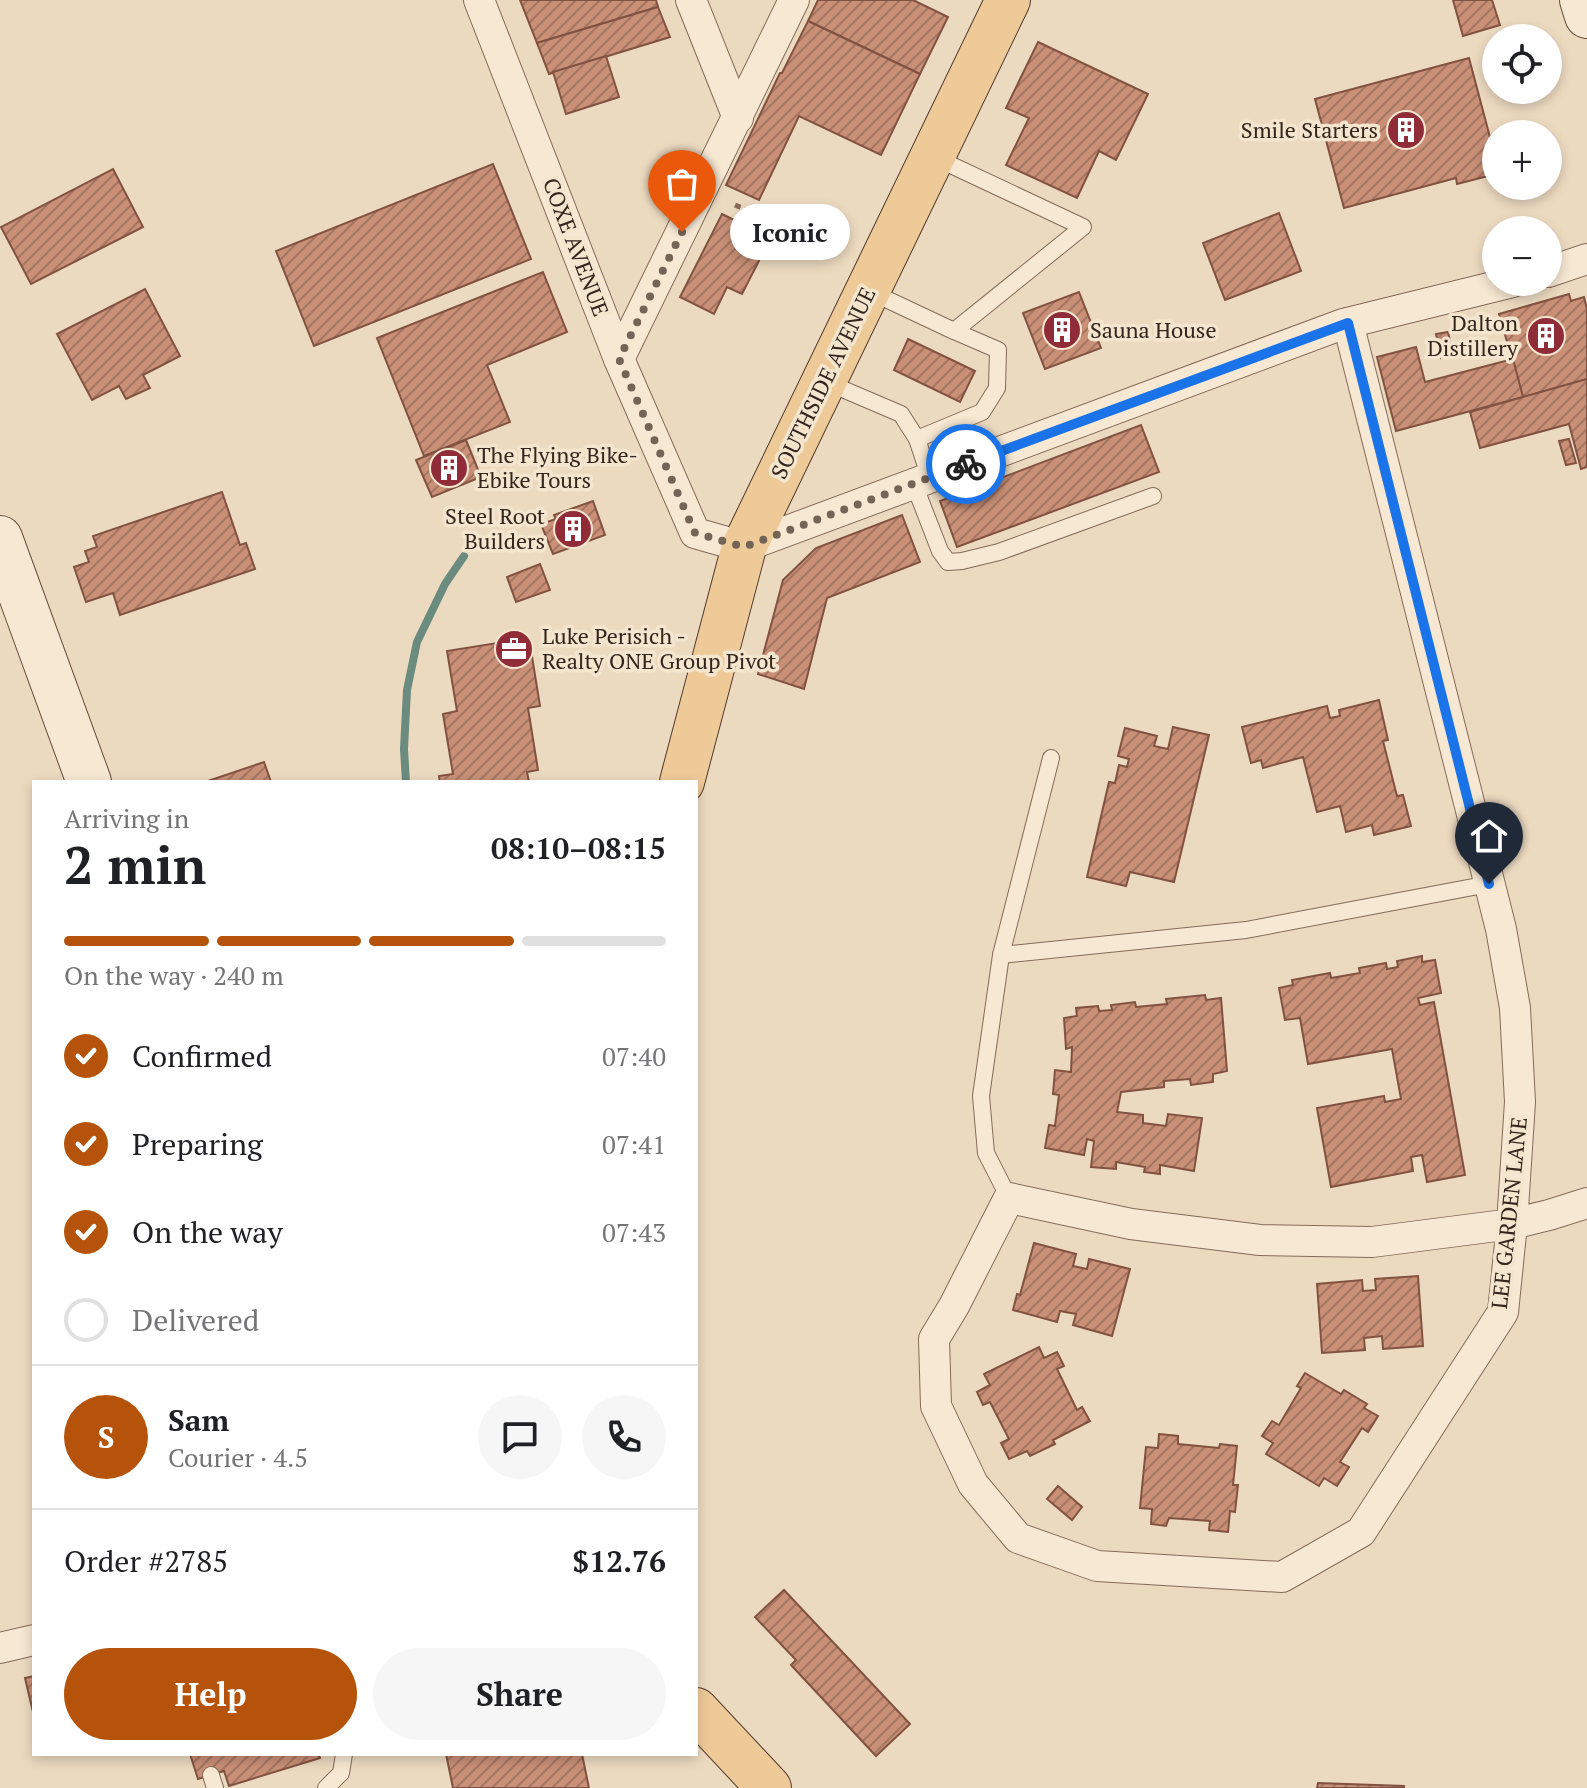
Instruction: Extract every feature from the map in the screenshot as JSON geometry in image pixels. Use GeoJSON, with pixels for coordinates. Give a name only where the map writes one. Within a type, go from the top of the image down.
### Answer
{"type":"FeatureCollection","features":[{"type":"Feature","properties":{"kind":"main road","name":"SOUTHSIDE AVENUE"},"geometry":{"type":"LineString","coordinates":[[683,780],[744,547],[1008,0]]}},
{"type":"Feature","properties":{"kind":"main road"},"geometry":{"type":"LineString","coordinates":[[1582,0],[1587,16]]}},
{"type":"Feature","properties":{"kind":"main road"},"geometry":{"type":"LineString","coordinates":[[0,538],[88,780]]}},
{"type":"Feature","properties":{"kind":"main road"},"geometry":{"type":"LineString","coordinates":[[698,1712],[769,1788]]}},
{"type":"Feature","properties":{"kind":"street","name":"COXE AVENUE"},"geometry":{"type":"LineString","coordinates":[[479,0],[619,359],[695,533],[744,547]]}},
{"type":"Feature","properties":{"kind":"street"},"geometry":{"type":"LineString","coordinates":[[691,0],[738,118]]}},
{"type":"Feature","properties":{"kind":"street"},"geometry":{"type":"LineString","coordinates":[[619,359],[794,0]]}},
{"type":"Feature","properties":{"kind":"street"},"geometry":{"type":"LineString","coordinates":[[1562,267],[1587,259]]}},
{"type":"Feature","properties":{"kind":"street"},"geometry":{"type":"LineString","coordinates":[[744,547],[1348,323],[1482,290]]}},
{"type":"Feature","properties":{"kind":"street","name":"LEE GARDEN LANE"},"geometry":{"type":"LineString","coordinates":[[1009,1198],[934,1339],[936,1406],[973,1484],[1018,1538],[1097,1566],[1282,1577],[1361,1532],[1503,1312],[1520,1102],[1515,1008],[1489,884],[1348,323]]}},
{"type":"Feature","properties":{"kind":"street"},"geometry":{"type":"LineString","coordinates":[[1009,1198],[1131,1224],[1260,1240],[1372,1242],[1512,1224],[1587,1203]]}},
{"type":"Feature","properties":{"kind":"street"},"geometry":{"type":"LineString","coordinates":[[0,1648],[32,1640]]}},
{"type":"Feature","properties":{"kind":"lane"},"geometry":{"type":"LineString","coordinates":[[933,156],[1083,227],[954,331]]}},
{"type":"Feature","properties":{"kind":"lane"},"geometry":{"type":"LineString","coordinates":[[868,291],[998,350],[997,388],[982,412],[917,439]]}},
{"type":"Feature","properties":{"kind":"lane"},"geometry":{"type":"LineString","coordinates":[[824,382],[901,414],[917,439],[922,481],[940,551],[948,562],[999,552],[1153,496]]}},
{"type":"Feature","properties":{"kind":"lane"},"geometry":{"type":"LineString","coordinates":[[1009,1198],[986,1153],[981,1096],[1001,955],[1051,758]]}},
{"type":"Feature","properties":{"kind":"lane"},"geometry":{"type":"LineString","coordinates":[[1001,955],[1246,930],[1489,884]]}},
{"type":"Feature","properties":{"kind":"lane"},"geometry":{"type":"LineString","coordinates":[[326,1788],[341,1773],[344,1756]]}},
{"type":"Feature","properties":{"kind":"path"},"geometry":{"type":"LineString","coordinates":[[735,205],[749,211]]}},
{"type":"Feature","properties":{"kind":"building"},"geometry":{"type":"Polygon","coordinates":[[[520,0],[656,0],[658,7],[537,43],[520,0]]]}},
{"type":"Feature","properties":{"kind":"building"},"geometry":{"type":"Polygon","coordinates":[[[818,0],[913,0],[948,17],[920,74],[808,21],[818,0]]]}},
{"type":"Feature","properties":{"kind":"building"},"geometry":{"type":"Polygon","coordinates":[[[1453,0],[1492,0],[1500,24],[1482,24],[1482,30],[1463,36],[1453,0]]]}},
{"type":"Feature","properties":{"kind":"building"},"geometry":{"type":"Polygon","coordinates":[[[658,7],[670,37],[549,74],[537,43],[658,7]]]}},
{"type":"Feature","properties":{"kind":"building"},"geometry":{"type":"Polygon","coordinates":[[[808,21],[920,74],[881,155],[799,116],[759,200],[726,185],[808,21]]]}},
{"type":"Feature","properties":{"kind":"building"},"geometry":{"type":"Polygon","coordinates":[[[1038,42],[1148,94],[1116,160],[1099,151],[1077,198],[1006,165],[1029,118],[1006,108],[1038,42]]]}},
{"type":"Feature","properties":{"kind":"building"},"geometry":{"type":"Polygon","coordinates":[[[606,56],[619,97],[566,114],[553,72],[606,56]]]}},
{"type":"Feature","properties":{"kind":"building","name":"Smile Starters"},"geometry":{"type":"Polygon","coordinates":[[[1469,58],[1485,120],[1482,120],[1482,178],[1457,184],[1456,178],[1344,208],[1315,99],[1469,58]]]}},
{"type":"Feature","properties":{"kind":"building"},"geometry":{"type":"Polygon","coordinates":[[[493,164],[531,259],[314,346],[276,251],[493,164]]]}},
{"type":"Feature","properties":{"kind":"building"},"geometry":{"type":"Polygon","coordinates":[[[113,169],[143,227],[31,284],[1,227],[113,169]]]}},
{"type":"Feature","properties":{"kind":"building"},"geometry":{"type":"Polygon","coordinates":[[[1279,213],[1301,271],[1225,300],[1203,243],[1279,213]]]}},
{"type":"Feature","properties":{"kind":"building"},"geometry":{"type":"Polygon","coordinates":[[[722,214],[750,228],[744,238],[765,249],[742,294],[727,287],[714,314],[680,297],[722,214]]]}},
{"type":"Feature","properties":{"kind":"building"},"geometry":{"type":"Polygon","coordinates":[[[543,272],[567,332],[487,365],[510,422],[424,456],[377,338],[543,272]]]}},
{"type":"Feature","properties":{"kind":"building"},"geometry":{"type":"Polygon","coordinates":[[[145,289],[180,356],[143,375],[150,388],[126,399],[119,386],[92,400],[57,334],[145,289]]]}},
{"type":"Feature","properties":{"kind":"building","name":"Sauna House"},"geometry":{"type":"Polygon","coordinates":[[[1079,292],[1101,348],[1045,369],[1023,313],[1079,292]]]}},
{"type":"Feature","properties":{"kind":"building","name":"Dalton Distillery"},"geometry":{"type":"Polygon","coordinates":[[[1569,294],[1571,301],[1584,297],[1587,309],[1587,379],[1523,397],[1499,314],[1569,294]]]}},
{"type":"Feature","properties":{"kind":"building"},"geometry":{"type":"Polygon","coordinates":[[[1448,332],[1453,355],[1441,358],[1436,334],[1448,332]]]}},
{"type":"Feature","properties":{"kind":"building"},"geometry":{"type":"Polygon","coordinates":[[[908,339],[975,371],[960,402],[894,370],[908,339]]]}},
{"type":"Feature","properties":{"kind":"building"},"geometry":{"type":"Polygon","coordinates":[[[1416,347],[1425,382],[1513,359],[1523,397],[1396,431],[1377,357],[1416,347]]]}},
{"type":"Feature","properties":{"kind":"building"},"geometry":{"type":"Polygon","coordinates":[[[1587,379],[1587,467],[1581,469],[1569,424],[1480,448],[1470,412],[1587,379]]]}},
{"type":"Feature","properties":{"kind":"building"},"geometry":{"type":"Polygon","coordinates":[[[1141,425],[1159,472],[957,547],[940,501],[1141,425]]]}},
{"type":"Feature","properties":{"kind":"building"},"geometry":{"type":"Polygon","coordinates":[[[1569,439],[1576,463],[1566,465],[1559,441],[1569,439]]]}},
{"type":"Feature","properties":{"kind":"building","name":"The Flying Bike- Ebike Tours"},"geometry":{"type":"Polygon","coordinates":[[[466,440],[481,477],[432,497],[416,460],[466,440]]]}},
{"type":"Feature","properties":{"kind":"building"},"geometry":{"type":"Polygon","coordinates":[[[222,492],[240,545],[246,543],[255,569],[120,615],[113,593],[86,602],[74,567],[89,562],[85,551],[97,547],[93,536],[222,492]]]}},
{"type":"Feature","properties":{"kind":"building","name":"Steel Root Builders"},"geometry":{"type":"Polygon","coordinates":[[[593,501],[605,535],[553,554],[541,524],[556,519],[554,515],[593,501]]]}},
{"type":"Feature","properties":{"kind":"building"},"geometry":{"type":"Polygon","coordinates":[[[902,515],[920,562],[827,598],[804,689],[758,674],[783,580],[816,548],[902,515]]]}},
{"type":"Feature","properties":{"kind":"building"},"geometry":{"type":"Polygon","coordinates":[[[540,564],[550,590],[516,602],[507,577],[540,564]]]}},
{"type":"Feature","properties":{"kind":"building"},"geometry":{"type":"Polygon","coordinates":[[[529,638],[540,706],[528,708],[538,770],[527,772],[529,780],[440,780],[439,776],[453,774],[443,714],[457,711],[447,651],[529,638]]]}},
{"type":"Feature","properties":{"kind":"building"},"geometry":{"type":"Polygon","coordinates":[[[1379,700],[1388,740],[1383,741],[1397,796],[1403,795],[1411,826],[1374,835],[1372,825],[1346,832],[1340,806],[1317,812],[1303,757],[1263,768],[1261,760],[1251,763],[1242,727],[1327,706],[1330,718],[1340,716],[1339,710],[1379,700]]]}},
{"type":"Feature","properties":{"kind":"building"},"geometry":{"type":"Polygon","coordinates":[[[1173,727],[1209,735],[1174,882],[1130,872],[1126,886],[1087,877],[1109,782],[1115,783],[1119,765],[1127,767],[1129,759],[1118,756],[1125,728],[1157,736],[1154,746],[1168,749],[1173,727]]]}},
{"type":"Feature","properties":{"kind":"building"},"geometry":{"type":"Polygon","coordinates":[[[264,762],[270,780],[211,780],[264,762]]]}},
{"type":"Feature","properties":{"kind":"building"},"geometry":{"type":"Polygon","coordinates":[[[1422,956],[1422,962],[1435,960],[1441,993],[1418,998],[1420,1005],[1434,1002],[1465,1175],[1427,1182],[1422,1155],[1411,1157],[1413,1171],[1331,1187],[1317,1108],[1384,1096],[1385,1102],[1401,1099],[1392,1049],[1308,1064],[1300,1018],[1285,1020],[1279,988],[1293,985],[1292,980],[1330,973],[1331,978],[1360,973],[1359,968],[1386,963],[1387,969],[1398,967],[1397,961],[1422,956]]]}},
{"type":"Feature","properties":{"kind":"building"},"geometry":{"type":"Polygon","coordinates":[[[1205,995],[1206,1000],[1221,998],[1227,1071],[1213,1074],[1213,1082],[1191,1085],[1190,1079],[1164,1081],[1164,1087],[1121,1092],[1117,1112],[1143,1115],[1143,1123],[1166,1126],[1168,1114],[1202,1118],[1194,1171],[1160,1165],[1160,1174],[1144,1172],[1145,1167],[1116,1162],[1116,1169],[1091,1167],[1094,1141],[1087,1139],[1084,1155],[1045,1148],[1049,1125],[1055,1126],[1059,1095],[1053,1094],[1055,1070],[1071,1072],[1072,1047],[1066,1049],[1064,1018],[1077,1016],[1076,1008],[1098,1006],[1099,1011],[1112,1010],[1111,1005],[1135,1002],[1136,1007],[1167,1004],[1166,999],[1205,995]]]}},
{"type":"Feature","properties":{"kind":"building"},"geometry":{"type":"Polygon","coordinates":[[[1034,1243],[1076,1254],[1073,1266],[1087,1269],[1089,1259],[1130,1269],[1112,1336],[1073,1325],[1076,1314],[1060,1311],[1057,1322],[1013,1310],[1034,1243]]]}},
{"type":"Feature","properties":{"kind":"building"},"geometry":{"type":"Polygon","coordinates":[[[1418,1276],[1423,1346],[1383,1349],[1382,1336],[1364,1338],[1365,1350],[1322,1353],[1317,1284],[1362,1280],[1363,1291],[1376,1290],[1375,1279],[1418,1276]]]}},
{"type":"Feature","properties":{"kind":"building"},"geometry":{"type":"Polygon","coordinates":[[[1039,1347],[1044,1358],[1057,1352],[1064,1366],[1057,1369],[1077,1410],[1082,1407],[1090,1421],[1030,1456],[1027,1451],[1009,1459],[1001,1443],[1009,1439],[990,1402],[983,1405],[977,1392],[990,1385],[984,1374],[1039,1347]]]}},
{"type":"Feature","properties":{"kind":"building"},"geometry":{"type":"Polygon","coordinates":[[[1305,1373],[1341,1394],[1344,1390],[1367,1404],[1364,1408],[1378,1416],[1368,1432],[1362,1428],[1340,1462],[1349,1467],[1337,1486],[1324,1478],[1319,1486],[1266,1454],[1273,1443],[1262,1436],[1272,1421],[1279,1425],[1301,1388],[1297,1386],[1305,1373]]]}},
{"type":"Feature","properties":{"kind":"building"},"geometry":{"type":"Polygon","coordinates":[[[1159,1434],[1178,1436],[1178,1444],[1219,1448],[1220,1444],[1237,1446],[1233,1485],[1238,1485],[1235,1512],[1230,1511],[1228,1532],[1209,1530],[1210,1521],[1169,1518],[1166,1526],[1151,1524],[1152,1509],[1140,1508],[1146,1447],[1158,1448],[1159,1434]]]}},
{"type":"Feature","properties":{"kind":"building"},"geometry":{"type":"Polygon","coordinates":[[[1058,1486],[1082,1507],[1072,1520],[1047,1499],[1058,1486]]]}},
{"type":"Feature","properties":{"kind":"building"},"geometry":{"type":"Polygon","coordinates":[[[784,1590],[910,1724],[876,1756],[791,1665],[796,1660],[755,1617],[784,1590]]]}},
{"type":"Feature","properties":{"kind":"building"},"geometry":{"type":"Polygon","coordinates":[[[32,1676],[32,1708],[25,1678],[32,1676]]]}},
{"type":"Feature","properties":{"kind":"building"},"geometry":{"type":"Polygon","coordinates":[[[191,1756],[320,1758],[229,1786],[224,1771],[198,1779],[191,1756]]]}},
{"type":"Feature","properties":{"kind":"building"},"geometry":{"type":"Polygon","coordinates":[[[446,1756],[582,1756],[589,1788],[453,1788],[446,1756]]]}},
{"type":"Feature","properties":{"kind":"building"},"geometry":{"type":"Polygon","coordinates":[[[1318,1783],[1404,1786],[1404,1788],[1317,1788],[1318,1783]]]}},
{"type":"Feature","properties":{"kind":"waterway"},"geometry":{"type":"LineString","coordinates":[[406,780],[407,690],[417,642],[445,584],[464,556]]}},
{"type":"Feature","properties":{"kind":"way so far"},"geometry":{"type":"LineString","coordinates":[[682,232],[619,359],[695,533],[744,547],[966,464]]}},
{"type":"Feature","properties":{"kind":"place","name":"Smile Starters"},"geometry":{"type":"Point","coordinates":[1406,130]}},
{"type":"Feature","properties":{"kind":"place","name":"Iconic"},"geometry":{"type":"Point","coordinates":[682,232]}},
{"type":"Feature","properties":{"kind":"place","name":"Sauna House"},"geometry":{"type":"Point","coordinates":[1062,330]}},
{"type":"Feature","properties":{"kind":"place","name":"Dalton Distillery"},"geometry":{"type":"Point","coordinates":[1546,336]}},
{"type":"Feature","properties":{"kind":"place","name":"The Flying Bike- Ebike Tours"},"geometry":{"type":"Point","coordinates":[449,468]}},
{"type":"Feature","properties":{"kind":"place","name":"Steel Root Builders"},"geometry":{"type":"Point","coordinates":[573,529]}},
{"type":"Feature","properties":{"kind":"place","name":"Luke Perisich - Realty ONE Group Pivot"},"geometry":{"type":"Point","coordinates":[514,649]}},
{"type":"Feature","properties":{"kind":"route"},"geometry":{"type":"LineString","coordinates":[[966,464],[1348,323],[1489,884]]}}]}
